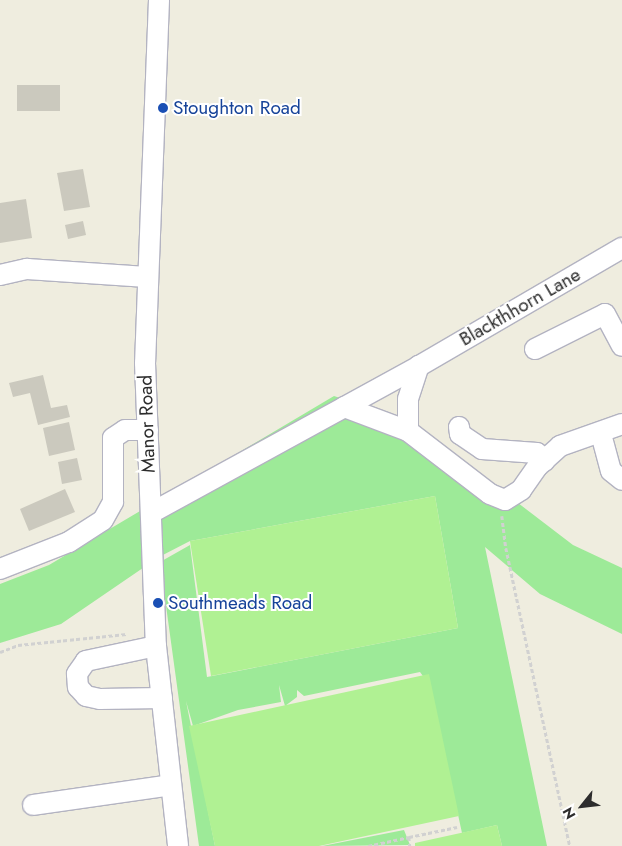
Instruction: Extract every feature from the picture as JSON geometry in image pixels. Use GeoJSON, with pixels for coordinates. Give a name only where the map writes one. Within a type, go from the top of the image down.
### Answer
{"type":"FeatureCollection","features":[{"type":"Feature","properties":{"kind":"street","name":"Manor Road"},"geometry":{"type":"LineString","coordinates":[[159,0],[147,277],[148,430],[156,639],[178,846]]}},
{"type":"Feature","properties":{"kind":"street","name":"Blackthhorn Lane"},"geometry":{"type":"LineString","coordinates":[[151,513],[419,366],[622,248]]}},
{"type":"Feature","properties":{"kind":"street"},"geometry":{"type":"LineString","coordinates":[[0,275],[27,269],[147,277]]}},
{"type":"Feature","properties":{"kind":"street"},"geometry":{"type":"LineString","coordinates":[[535,349],[605,314],[622,346]]}},
{"type":"Feature","properties":{"kind":"street"},"geometry":{"type":"LineString","coordinates":[[408,431],[408,399],[419,366]]}},
{"type":"Feature","properties":{"kind":"street"},"geometry":{"type":"LineString","coordinates":[[344,407],[408,431],[490,494],[506,500],[521,490],[544,461],[560,446],[600,434],[622,424]]}},
{"type":"Feature","properties":{"kind":"street"},"geometry":{"type":"LineString","coordinates":[[459,427],[460,434],[482,450],[537,454],[544,461]]}},
{"type":"Feature","properties":{"kind":"street"},"geometry":{"type":"LineString","coordinates":[[0,569],[69,542],[103,520],[113,502],[113,438],[125,430],[148,430]]}},
{"type":"Feature","properties":{"kind":"street"},"geometry":{"type":"LineString","coordinates":[[600,434],[616,475]]}},
{"type":"Feature","properties":{"kind":"street"},"geometry":{"type":"LineString","coordinates":[[156,639],[86,661],[77,674],[78,687],[86,696],[100,699],[162,698]]}},
{"type":"Feature","properties":{"kind":"street"},"geometry":{"type":"LineString","coordinates":[[33,805],[171,785]]}},
{"type":"Feature","properties":{"kind":"path"},"geometry":{"type":"LineString","coordinates":[[506,500],[501,520],[506,548],[570,846]]}},
{"type":"Feature","properties":{"kind":"path"},"geometry":{"type":"LineString","coordinates":[[0,652],[28,644],[156,639]]}},
{"type":"Feature","properties":{"kind":"path"},"geometry":{"type":"LineString","coordinates":[[368,846],[457,827]]}},
{"type":"Feature","properties":{"kind":"path"},"geometry":{"type":"LineString","coordinates":[[408,837],[410,846]]}},
{"type":"Feature","properties":{"kind":"green space"},"geometry":{"type":"Polygon","coordinates":[[[334,396],[412,422],[573,545],[622,568],[622,634],[540,594],[485,547],[547,846],[502,846],[497,825],[462,833],[430,686],[420,672],[304,696],[297,690],[297,697],[285,706],[279,685],[281,702],[238,710],[193,726],[186,701],[215,846],[199,846],[160,562],[190,545],[207,677],[458,628],[435,496],[190,541],[159,557],[61,624],[0,643],[0,584],[49,565],[334,396]]]}},
{"type":"Feature","properties":{"kind":"green space"},"geometry":{"type":"Polygon","coordinates":[[[435,496],[458,628],[211,676],[190,541],[435,496]]]}},
{"type":"Feature","properties":{"kind":"green space"},"geometry":{"type":"Polygon","coordinates":[[[429,674],[459,816],[319,846],[215,846],[189,726],[429,674]]]}},
{"type":"Feature","properties":{"kind":"green space"},"geometry":{"type":"Polygon","coordinates":[[[497,825],[502,846],[415,846],[415,843],[497,825]]]}},
{"type":"Feature","properties":{"kind":"green space"},"geometry":{"type":"Polygon","coordinates":[[[404,830],[410,845],[322,846],[404,830]]]}},
{"type":"Feature","properties":{"kind":"building"},"geometry":{"type":"Polygon","coordinates":[[[17,85],[60,85],[60,111],[17,111],[17,85]]]}},
{"type":"Feature","properties":{"kind":"building"},"geometry":{"type":"Polygon","coordinates":[[[83,169],[90,207],[64,211],[57,173],[83,169]]]}},
{"type":"Feature","properties":{"kind":"building"},"geometry":{"type":"Polygon","coordinates":[[[26,199],[32,238],[0,243],[0,203],[26,199]]]}},
{"type":"Feature","properties":{"kind":"building"},"geometry":{"type":"Polygon","coordinates":[[[83,221],[86,235],[68,239],[65,225],[83,221]]]}},
{"type":"Feature","properties":{"kind":"building"},"geometry":{"type":"Polygon","coordinates":[[[43,375],[51,408],[67,405],[70,417],[38,425],[30,393],[13,397],[9,383],[43,375]]]}},
{"type":"Feature","properties":{"kind":"building"},"geometry":{"type":"Polygon","coordinates":[[[69,422],[75,450],[49,456],[43,428],[69,422]]]}},
{"type":"Feature","properties":{"kind":"building"},"geometry":{"type":"Polygon","coordinates":[[[77,458],[82,480],[62,484],[58,462],[77,458]]]}},
{"type":"Feature","properties":{"kind":"building"},"geometry":{"type":"Polygon","coordinates":[[[65,489],[75,512],[29,531],[20,509],[65,489]]]}},
{"type":"Feature","properties":{"kind":"place","name":"Stoughton Road"},"geometry":{"type":"Point","coordinates":[163,108]}},
{"type":"Feature","properties":{"kind":"place","name":"Southmeads Road"},"geometry":{"type":"Point","coordinates":[158,603]}}]}
